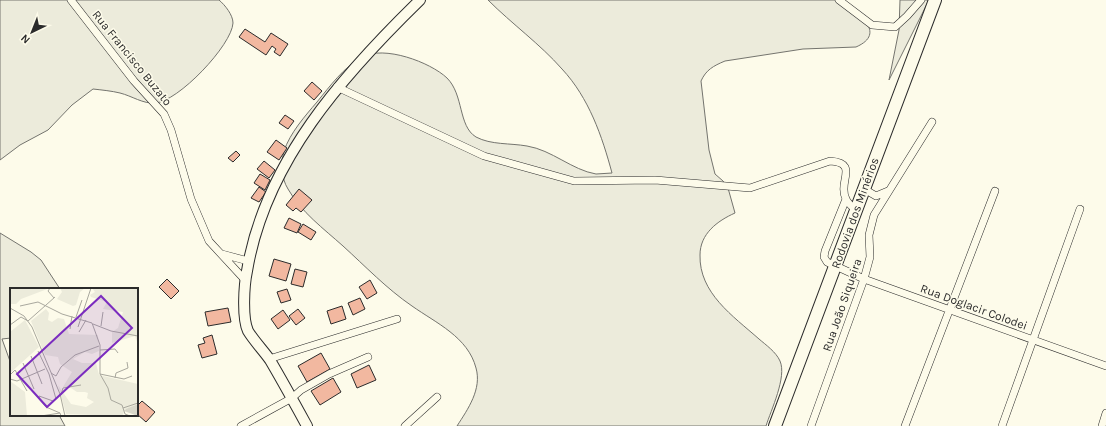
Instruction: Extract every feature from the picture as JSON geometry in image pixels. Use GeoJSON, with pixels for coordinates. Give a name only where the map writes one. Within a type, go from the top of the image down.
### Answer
{"type":"FeatureCollection","features":[{"type":"Feature","properties":{"kind":"main road","name":"Rodovia dos Minérios"},"geometry":{"type":"LineString","coordinates":[[775,426],[935,0]]}},
{"type":"Feature","properties":{"kind":"street","name":"Rua Francisco Buzato"},"geometry":{"type":"LineString","coordinates":[[71,0],[134,82],[164,114],[171,130],[191,199],[209,240],[245,280]]}},
{"type":"Feature","properties":{"kind":"street"},"geometry":{"type":"LineString","coordinates":[[307,426],[269,359],[248,330],[243,290],[248,261],[266,202],[294,150],[337,87],[420,0]]}},
{"type":"Feature","properties":{"kind":"street"},"geometry":{"type":"LineString","coordinates":[[839,0],[872,26],[895,27],[921,0]]}},
{"type":"Feature","properties":{"kind":"street"},"geometry":{"type":"LineString","coordinates":[[337,87],[484,156],[574,181],[655,180],[750,188],[830,161],[840,162],[846,167],[847,173],[843,189],[846,199],[857,211]]}},
{"type":"Feature","properties":{"kind":"street","name":"Rua João Siqueira"},"geometry":{"type":"LineString","coordinates":[[811,426],[864,279],[870,257],[869,235],[874,215],[932,122]]}},
{"type":"Feature","properties":{"kind":"street"},"geometry":{"type":"LineString","coordinates":[[864,189],[876,196],[888,191]]}},
{"type":"Feature","properties":{"kind":"street"},"geometry":{"type":"LineString","coordinates":[[905,426],[995,190]]}},
{"type":"Feature","properties":{"kind":"street"},"geometry":{"type":"LineString","coordinates":[[835,266],[827,262],[824,257],[846,199]]}},
{"type":"Feature","properties":{"kind":"street"},"geometry":{"type":"LineString","coordinates":[[1002,426],[1034,341],[1080,209]]}},
{"type":"Feature","properties":{"kind":"street"},"geometry":{"type":"LineString","coordinates":[[222,254],[248,261]]}},
{"type":"Feature","properties":{"kind":"street","name":"Rua Doglacir Colodei"},"geometry":{"type":"LineString","coordinates":[[835,266],[864,279],[1106,366]]}},
{"type":"Feature","properties":{"kind":"street"},"geometry":{"type":"LineString","coordinates":[[269,359],[397,319]]}},
{"type":"Feature","properties":{"kind":"street"},"geometry":{"type":"LineString","coordinates":[[241,426],[292,398],[301,390],[329,374],[368,357]]}},
{"type":"Feature","properties":{"kind":"street"},"geometry":{"type":"LineString","coordinates":[[405,426],[438,397]]}},
{"type":"Feature","properties":{"kind":"street"},"geometry":{"type":"LineString","coordinates":[[1102,426],[1106,413]]}},
{"type":"Feature","properties":{"kind":"shaded area"},"geometry":{"type":"Polygon","coordinates":[[[0,0],[219,0],[228,10],[232,17],[233,23],[224,45],[214,58],[190,83],[177,93],[165,100],[151,103],[120,93],[93,89],[72,105],[48,130],[20,145],[0,160],[0,0]]]}},
{"type":"Feature","properties":{"kind":"shaded area"},"geometry":{"type":"Polygon","coordinates":[[[488,0],[841,0],[861,16],[870,29],[869,35],[865,41],[856,47],[803,49],[725,61],[710,69],[701,81],[709,150],[715,174],[728,188],[735,213],[716,224],[706,235],[701,247],[701,269],[705,281],[719,303],[771,349],[780,361],[782,368],[780,384],[766,426],[457,426],[473,398],[477,384],[476,368],[472,357],[466,348],[459,339],[441,325],[412,306],[385,285],[313,220],[293,197],[284,180],[282,160],[284,151],[294,131],[338,77],[349,66],[362,57],[382,53],[394,54],[418,61],[430,66],[447,78],[456,93],[466,126],[476,137],[494,143],[521,145],[536,148],[587,172],[596,174],[612,173],[599,131],[580,92],[562,69],[545,51],[488,0]]]}},
{"type":"Feature","properties":{"kind":"shaded area"},"geometry":{"type":"Polygon","coordinates":[[[900,0],[929,0],[889,80],[899,30],[900,0]]]}},
{"type":"Feature","properties":{"kind":"shaded area"},"geometry":{"type":"Polygon","coordinates":[[[0,233],[41,260],[59,288],[10,288],[10,338],[2,339],[10,361],[10,416],[60,416],[65,426],[0,426],[0,233]]]}},
{"type":"Feature","properties":{"kind":"building"},"geometry":{"type":"Polygon","coordinates":[[[245,29],[265,42],[271,33],[288,44],[280,56],[274,52],[276,49],[272,46],[266,55],[239,37],[245,29]]]}},
{"type":"Feature","properties":{"kind":"building"},"geometry":{"type":"Polygon","coordinates":[[[312,82],[322,91],[314,100],[304,91],[312,82]]]}},
{"type":"Feature","properties":{"kind":"building"},"geometry":{"type":"Polygon","coordinates":[[[285,115],[294,121],[288,129],[279,123],[285,115]]]}},
{"type":"Feature","properties":{"kind":"building"},"geometry":{"type":"Polygon","coordinates":[[[276,140],[287,148],[279,160],[267,152],[276,140]]]}},
{"type":"Feature","properties":{"kind":"building"},"geometry":{"type":"Polygon","coordinates":[[[236,151],[240,155],[233,162],[228,158],[236,151]]]}},
{"type":"Feature","properties":{"kind":"building"},"geometry":{"type":"Polygon","coordinates":[[[264,161],[275,170],[269,178],[257,169],[264,161]]]}},
{"type":"Feature","properties":{"kind":"building"},"geometry":{"type":"Polygon","coordinates":[[[260,174],[270,180],[265,190],[254,183],[260,174]]]}},
{"type":"Feature","properties":{"kind":"building"},"geometry":{"type":"Polygon","coordinates":[[[259,187],[266,192],[259,202],[251,198],[259,187]]]}},
{"type":"Feature","properties":{"kind":"building"},"geometry":{"type":"Polygon","coordinates":[[[299,189],[312,200],[301,212],[296,208],[293,211],[286,205],[299,189]]]}},
{"type":"Feature","properties":{"kind":"building"},"geometry":{"type":"Polygon","coordinates":[[[289,218],[301,224],[297,233],[284,228],[289,218]]]}},
{"type":"Feature","properties":{"kind":"building"},"geometry":{"type":"Polygon","coordinates":[[[303,224],[316,232],[311,240],[298,232],[303,224]]]}},
{"type":"Feature","properties":{"kind":"building"},"geometry":{"type":"Polygon","coordinates":[[[274,259],[291,264],[286,281],[269,276],[274,259]]]}},
{"type":"Feature","properties":{"kind":"building"},"geometry":{"type":"Polygon","coordinates":[[[295,269],[307,272],[303,287],[291,284],[295,269]]]}},
{"type":"Feature","properties":{"kind":"building"},"geometry":{"type":"Polygon","coordinates":[[[167,279],[179,291],[171,299],[159,287],[167,279]]]}},
{"type":"Feature","properties":{"kind":"building"},"geometry":{"type":"Polygon","coordinates":[[[370,280],[377,293],[367,299],[359,287],[370,280]]]}},
{"type":"Feature","properties":{"kind":"building"},"geometry":{"type":"Polygon","coordinates":[[[287,289],[291,300],[281,303],[277,292],[287,289]]]}},
{"type":"Feature","properties":{"kind":"building"},"geometry":{"type":"Polygon","coordinates":[[[360,298],[365,309],[353,315],[348,303],[360,298]]]}},
{"type":"Feature","properties":{"kind":"building"},"geometry":{"type":"Polygon","coordinates":[[[342,306],[346,319],[331,324],[327,311],[342,306]]]}},
{"type":"Feature","properties":{"kind":"building"},"geometry":{"type":"Polygon","coordinates":[[[228,308],[231,322],[208,326],[205,312],[228,308]]]}},
{"type":"Feature","properties":{"kind":"building"},"geometry":{"type":"Polygon","coordinates":[[[298,309],[305,318],[296,325],[289,316],[298,309]]]}},
{"type":"Feature","properties":{"kind":"building"},"geometry":{"type":"Polygon","coordinates":[[[283,310],[290,320],[278,329],[271,319],[283,310]]]}},
{"type":"Feature","properties":{"kind":"building"},"geometry":{"type":"Polygon","coordinates":[[[212,335],[217,354],[202,358],[198,345],[205,343],[203,338],[212,335]]]}},
{"type":"Feature","properties":{"kind":"building"},"geometry":{"type":"Polygon","coordinates":[[[321,353],[330,369],[307,382],[298,366],[321,353]]]}},
{"type":"Feature","properties":{"kind":"building"},"geometry":{"type":"Polygon","coordinates":[[[369,365],[376,380],[357,388],[351,374],[369,365]]]}},
{"type":"Feature","properties":{"kind":"building"},"geometry":{"type":"Polygon","coordinates":[[[333,378],[341,392],[320,405],[311,391],[333,378]]]}},
{"type":"Feature","properties":{"kind":"building"},"geometry":{"type":"Polygon","coordinates":[[[142,401],[155,412],[146,422],[138,415],[138,405],[142,401]]]}}]}
